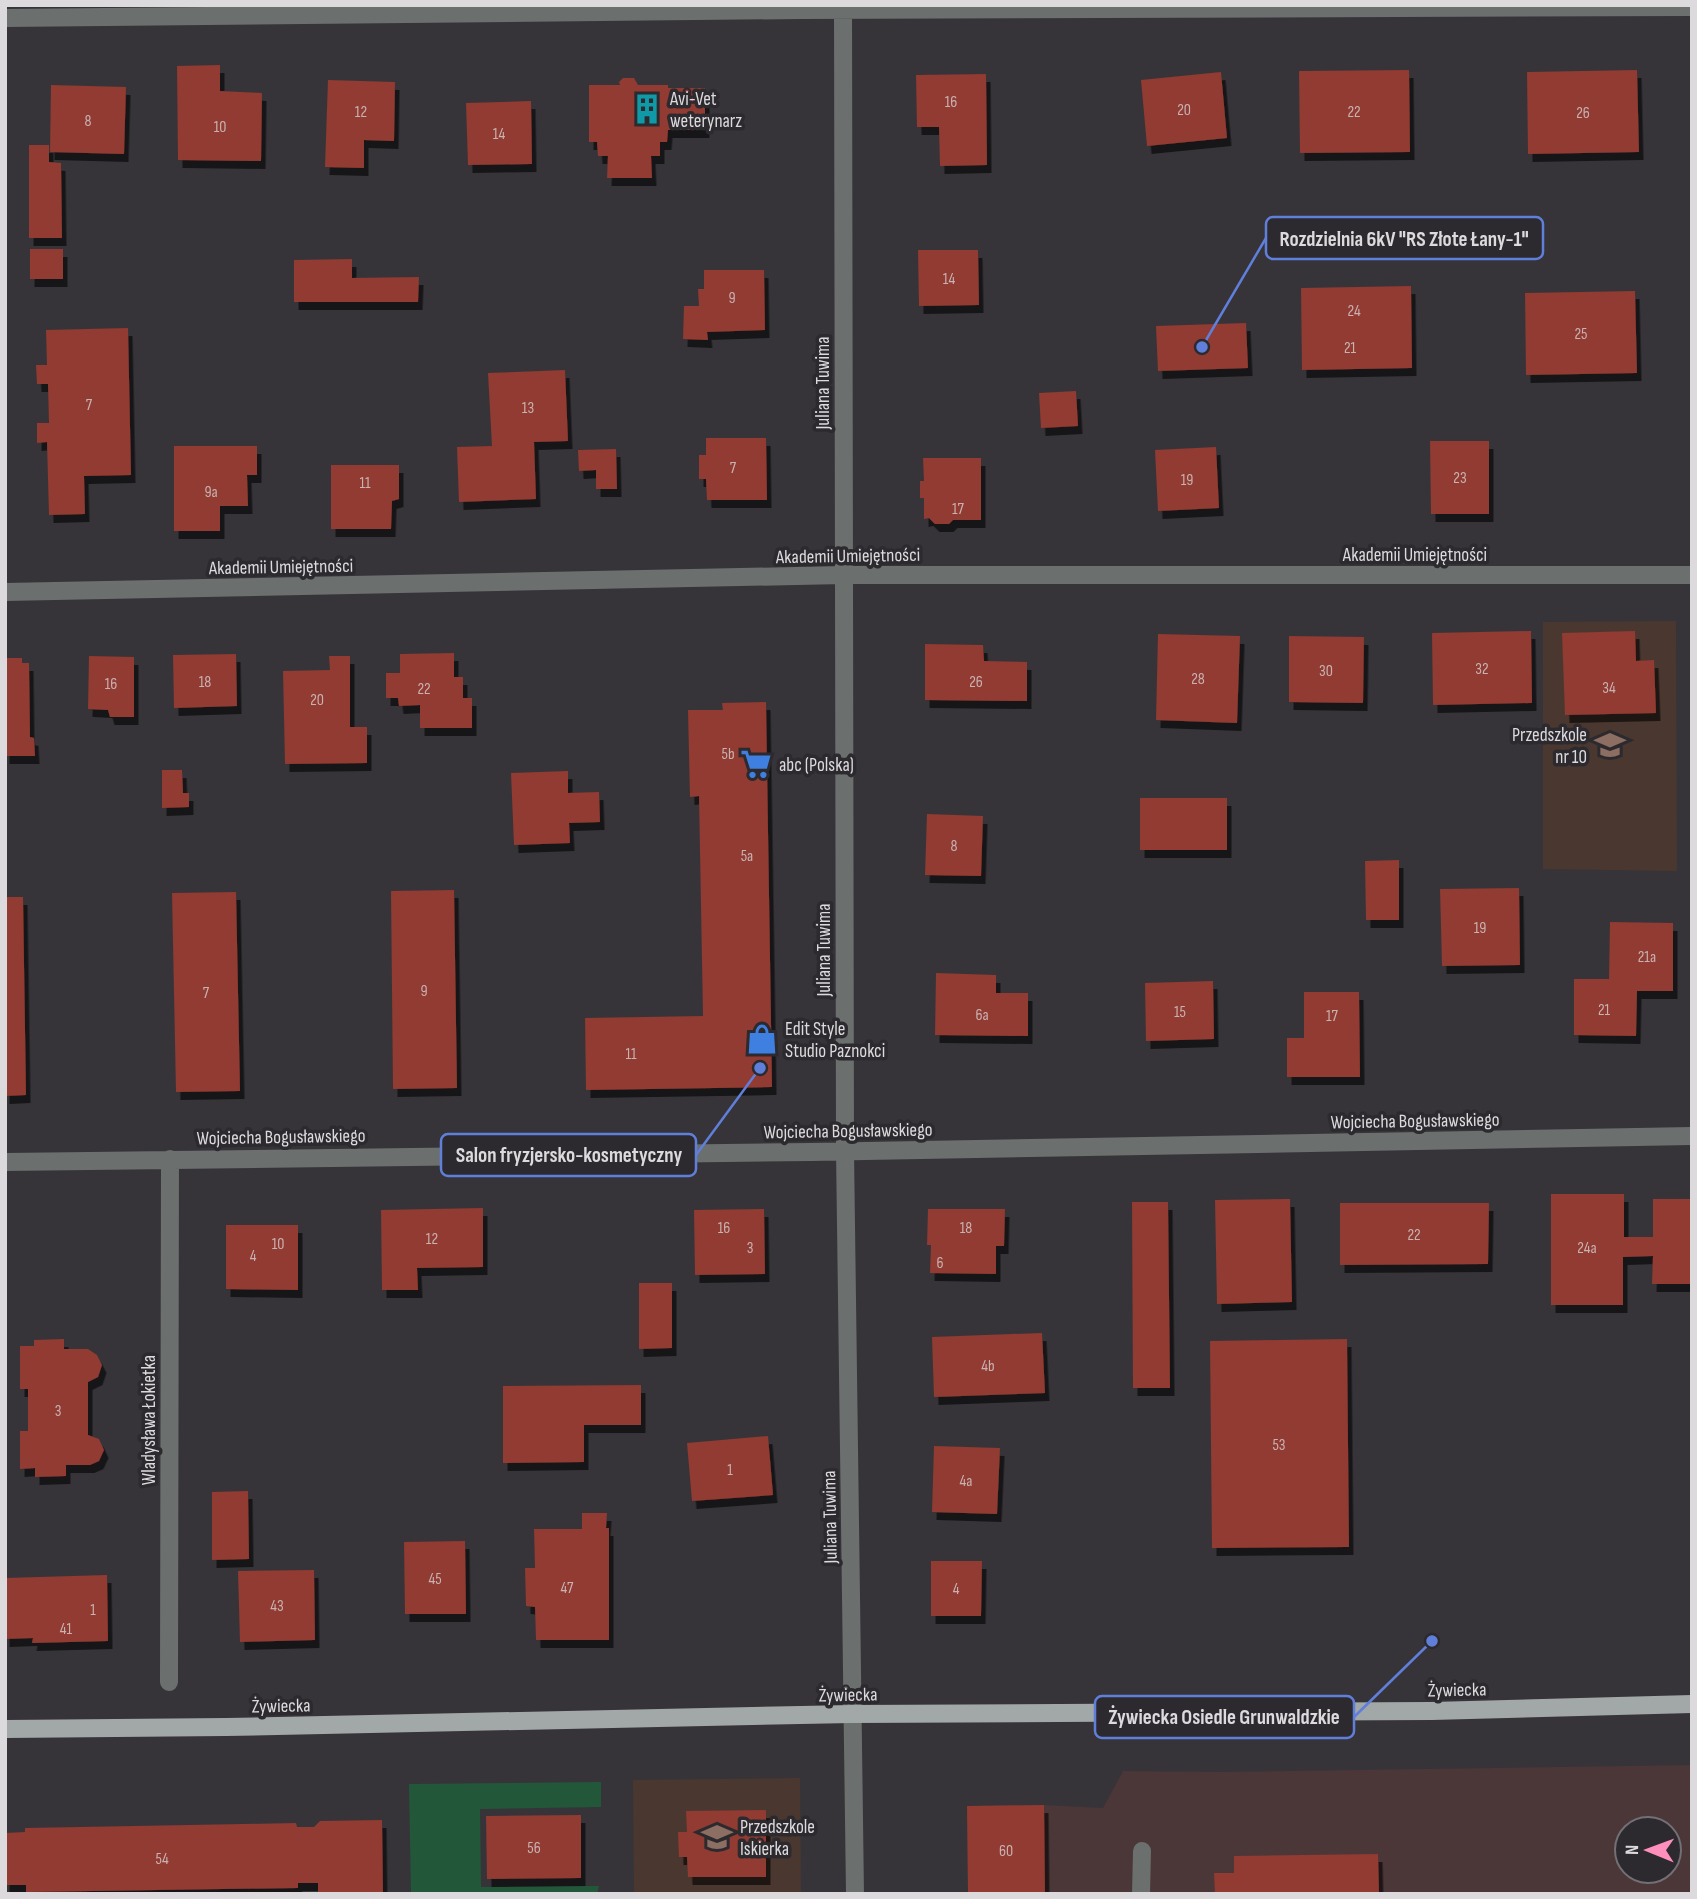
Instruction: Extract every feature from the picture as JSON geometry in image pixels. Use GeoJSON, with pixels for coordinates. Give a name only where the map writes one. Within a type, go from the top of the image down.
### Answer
{"type":"FeatureCollection","features":[{"type":"Feature","properties":{"kind":"main road","name":"Żywiecka"},"geometry":{"type":"LineString","coordinates":[[5,1729],[852,1714],[1419,1711],[1692,1704]]}},
{"type":"Feature","properties":{"kind":"street"},"geometry":{"type":"LineString","coordinates":[[5,18],[843,8],[1692,7]]}},
{"type":"Feature","properties":{"kind":"street","name":"Juliana Tuwima"},"geometry":{"type":"LineString","coordinates":[[843,8],[845,1151],[855,1894]]}},
{"type":"Feature","properties":{"kind":"street","name":"Akademii Umiejętności"},"geometry":{"type":"LineString","coordinates":[[5,592],[843,575],[1692,575]]}},
{"type":"Feature","properties":{"kind":"street","name":"Wojciecha Bogusławskiego"},"geometry":{"type":"LineString","coordinates":[[5,1162],[1692,1136]]}},
{"type":"Feature","properties":{"kind":"street","name":"Wladysława Łokietka"},"geometry":{"type":"LineString","coordinates":[[169,1682],[170,1158]]}},
{"type":"Feature","properties":{"kind":"street"},"geometry":{"type":"LineString","coordinates":[[1141,1894],[1142,1851]]}},
{"type":"Feature","properties":{"kind":"shaded area","name":"Przedszkole nr 10"},"geometry":{"type":"Polygon","coordinates":[[[1676,621],[1677,871],[1543,869],[1543,622],[1676,621]]]}},
{"type":"Feature","properties":{"kind":"shaded area"},"geometry":{"type":"Polygon","coordinates":[[[1692,1765],[1692,1894],[968,1894],[967,1806],[1044,1805],[1103,1808],[1123,1771],[1692,1765]]]}},
{"type":"Feature","properties":{"kind":"shaded area","name":"Przedszkole Iskierka"},"geometry":{"type":"Polygon","coordinates":[[[800,1778],[801,1894],[634,1894],[633,1780],[800,1778]]]}},
{"type":"Feature","properties":{"kind":"green space"},"geometry":{"type":"Polygon","coordinates":[[[601,1782],[601,1807],[480,1809],[481,1887],[599,1886],[597,1894],[411,1894],[409,1784],[601,1782]]]}},
{"type":"Feature","properties":{"kind":"building"},"geometry":{"type":"Polygon","coordinates":[[[220,65],[220,91],[262,93],[261,161],[178,160],[177,66],[220,65]]]}},
{"type":"Feature","properties":{"kind":"building"},"geometry":{"type":"Polygon","coordinates":[[[1409,70],[1410,152],[1300,153],[1299,71],[1409,70]]]}},
{"type":"Feature","properties":{"kind":"building"},"geometry":{"type":"Polygon","coordinates":[[[1637,70],[1639,152],[1528,154],[1527,72],[1637,70]]]}},
{"type":"Feature","properties":{"kind":"building"},"geometry":{"type":"Polygon","coordinates":[[[1221,72],[1227,138],[1147,146],[1141,80],[1221,72]]]}},
{"type":"Feature","properties":{"kind":"building"},"geometry":{"type":"Polygon","coordinates":[[[986,74],[987,165],[940,166],[939,127],[917,127],[916,75],[986,74]]]}},
{"type":"Feature","properties":{"kind":"building","name":"Avi-Vet weterynarz"},"geometry":{"type":"Polygon","coordinates":[[[623,78],[634,78],[638,85],[705,88],[705,130],[668,130],[667,142],[660,142],[660,156],[651,156],[652,178],[607,178],[608,156],[598,156],[597,142],[589,142],[589,85],[620,85],[619,82],[623,78]]]}},
{"type":"Feature","properties":{"kind":"building"},"geometry":{"type":"Polygon","coordinates":[[[328,80],[395,82],[394,141],[364,140],[364,168],[325,167],[328,80]]]}},
{"type":"Feature","properties":{"kind":"building"},"geometry":{"type":"Polygon","coordinates":[[[51,85],[126,87],[124,154],[50,152],[51,85]]]}},
{"type":"Feature","properties":{"kind":"building"},"geometry":{"type":"Polygon","coordinates":[[[531,101],[532,164],[468,165],[466,103],[531,101]]]}},
{"type":"Feature","properties":{"kind":"building"},"geometry":{"type":"Polygon","coordinates":[[[29,145],[49,145],[49,162],[61,163],[62,238],[29,238],[29,145]]]}},
{"type":"Feature","properties":{"kind":"building"},"geometry":{"type":"Polygon","coordinates":[[[30,249],[63,249],[63,279],[30,279],[30,249]]]}},
{"type":"Feature","properties":{"kind":"building"},"geometry":{"type":"Polygon","coordinates":[[[918,250],[978,250],[979,305],[919,306],[918,250]]]}},
{"type":"Feature","properties":{"kind":"building"},"geometry":{"type":"Polygon","coordinates":[[[352,259],[352,278],[419,277],[418,302],[294,302],[294,260],[352,259]]]}},
{"type":"Feature","properties":{"kind":"building"},"geometry":{"type":"Polygon","coordinates":[[[704,270],[764,270],[765,330],[707,332],[708,340],[683,339],[684,306],[699,306],[698,289],[704,289],[704,270]]]}},
{"type":"Feature","properties":{"kind":"building"},"geometry":{"type":"Polygon","coordinates":[[[1411,286],[1412,368],[1302,370],[1301,288],[1411,286]]]}},
{"type":"Feature","properties":{"kind":"building"},"geometry":{"type":"Polygon","coordinates":[[[1635,291],[1637,373],[1526,375],[1525,293],[1635,291]]]}},
{"type":"Feature","properties":{"kind":"building"},"geometry":{"type":"Polygon","coordinates":[[[1246,323],[1248,368],[1158,371],[1156,326],[1246,323]]]}},
{"type":"Feature","properties":{"kind":"building"},"geometry":{"type":"Polygon","coordinates":[[[128,328],[131,475],[84,476],[85,514],[49,515],[47,442],[37,443],[37,423],[49,423],[48,384],[37,384],[36,365],[47,365],[46,330],[128,328]]]}},
{"type":"Feature","properties":{"kind":"building"},"geometry":{"type":"Polygon","coordinates":[[[565,370],[568,441],[534,442],[536,499],[459,502],[457,447],[492,446],[488,373],[565,370]]]}},
{"type":"Feature","properties":{"kind":"building"},"geometry":{"type":"Polygon","coordinates":[[[1076,391],[1078,426],[1041,428],[1039,393],[1076,391]]]}},
{"type":"Feature","properties":{"kind":"building"},"geometry":{"type":"Polygon","coordinates":[[[706,438],[766,438],[767,500],[707,500],[706,479],[699,479],[699,455],[706,455],[706,438]]]}},
{"type":"Feature","properties":{"kind":"building"},"geometry":{"type":"Polygon","coordinates":[[[1430,441],[1489,441],[1489,514],[1431,514],[1430,441]]]}},
{"type":"Feature","properties":{"kind":"building"},"geometry":{"type":"Polygon","coordinates":[[[174,446],[257,446],[257,475],[247,475],[248,506],[220,506],[220,531],[174,531],[174,446]]]}},
{"type":"Feature","properties":{"kind":"building"},"geometry":{"type":"Polygon","coordinates":[[[1216,447],[1219,508],[1158,511],[1155,450],[1216,447]]]}},
{"type":"Feature","properties":{"kind":"building"},"geometry":{"type":"Polygon","coordinates":[[[616,449],[617,489],[596,489],[596,470],[579,471],[578,450],[616,449]]]}},
{"type":"Feature","properties":{"kind":"building"},"geometry":{"type":"Polygon","coordinates":[[[923,458],[981,458],[981,520],[953,520],[949,524],[935,524],[929,518],[924,519],[924,498],[920,498],[920,481],[924,481],[923,458]]]}},
{"type":"Feature","properties":{"kind":"building"},"geometry":{"type":"Polygon","coordinates":[[[331,465],[399,465],[399,499],[392,501],[391,529],[331,529],[331,465]]]}},
{"type":"Feature","properties":{"kind":"building"},"geometry":{"type":"Polygon","coordinates":[[[1531,631],[1532,703],[1433,705],[1432,633],[1531,631]]]}},
{"type":"Feature","properties":{"kind":"building"},"geometry":{"type":"Polygon","coordinates":[[[1635,631],[1636,661],[1654,660],[1656,713],[1565,715],[1562,633],[1635,631]]]}},
{"type":"Feature","properties":{"kind":"building"},"geometry":{"type":"Polygon","coordinates":[[[1158,634],[1240,636],[1237,723],[1156,720],[1158,634]]]}},
{"type":"Feature","properties":{"kind":"building"},"geometry":{"type":"Polygon","coordinates":[[[1289,636],[1364,637],[1363,703],[1289,702],[1289,636]]]}},
{"type":"Feature","properties":{"kind":"building"},"geometry":{"type":"Polygon","coordinates":[[[925,644],[983,645],[984,661],[1027,662],[1027,701],[925,700],[925,644]]]}},
{"type":"Feature","properties":{"kind":"building"},"geometry":{"type":"Polygon","coordinates":[[[454,653],[454,677],[463,677],[463,698],[472,698],[472,728],[420,728],[420,705],[399,706],[398,698],[386,698],[386,673],[400,673],[400,654],[454,653]]]}},
{"type":"Feature","properties":{"kind":"building"},"geometry":{"type":"Polygon","coordinates":[[[236,654],[237,706],[174,708],[173,655],[236,654]]]}},
{"type":"Feature","properties":{"kind":"building"},"geometry":{"type":"Polygon","coordinates":[[[89,656],[134,657],[134,717],[110,717],[108,710],[88,709],[89,656]]]}},
{"type":"Feature","properties":{"kind":"building"},"geometry":{"type":"Polygon","coordinates":[[[329,656],[350,656],[350,727],[367,727],[367,763],[285,764],[283,671],[330,670],[329,656]]]}},
{"type":"Feature","properties":{"kind":"building"},"geometry":{"type":"Polygon","coordinates":[[[5,658],[22,658],[22,663],[29,663],[30,737],[34,738],[35,756],[5,756],[5,658]]]}},
{"type":"Feature","properties":{"kind":"building"},"geometry":{"type":"Polygon","coordinates":[[[766,702],[772,1087],[586,1090],[585,1018],[703,1016],[699,796],[690,797],[688,710],[723,710],[722,703],[766,702]]]}},
{"type":"Feature","properties":{"kind":"building"},"geometry":{"type":"Polygon","coordinates":[[[162,770],[182,770],[183,793],[189,793],[189,807],[162,808],[162,770]]]}},
{"type":"Feature","properties":{"kind":"building"},"geometry":{"type":"Polygon","coordinates":[[[568,771],[568,793],[599,792],[600,822],[569,823],[570,843],[514,845],[511,773],[568,771]]]}},
{"type":"Feature","properties":{"kind":"building"},"geometry":{"type":"Polygon","coordinates":[[[1140,798],[1227,798],[1227,850],[1140,850],[1140,798]]]}},
{"type":"Feature","properties":{"kind":"building"},"geometry":{"type":"Polygon","coordinates":[[[927,814],[983,816],[981,876],[925,875],[927,814]]]}},
{"type":"Feature","properties":{"kind":"building"},"geometry":{"type":"Polygon","coordinates":[[[1399,860],[1399,920],[1366,920],[1365,861],[1399,860]]]}},
{"type":"Feature","properties":{"kind":"building"},"geometry":{"type":"Polygon","coordinates":[[[1519,888],[1520,965],[1442,966],[1440,889],[1519,888]]]}},
{"type":"Feature","properties":{"kind":"building"},"geometry":{"type":"Polygon","coordinates":[[[454,890],[457,1088],[393,1089],[391,891],[454,890]]]}},
{"type":"Feature","properties":{"kind":"building"},"geometry":{"type":"Polygon","coordinates":[[[236,892],[240,1091],[176,1092],[172,893],[236,892]]]}},
{"type":"Feature","properties":{"kind":"building"},"geometry":{"type":"Polygon","coordinates":[[[5,897],[23,897],[26,1095],[5,1096],[5,897]]]}},
{"type":"Feature","properties":{"kind":"building"},"geometry":{"type":"Polygon","coordinates":[[[1610,922],[1673,923],[1673,991],[1637,991],[1636,1036],[1574,1035],[1574,979],[1609,979],[1610,922]]]}},
{"type":"Feature","properties":{"kind":"building"},"geometry":{"type":"Polygon","coordinates":[[[936,973],[996,975],[996,993],[1028,993],[1028,1036],[935,1035],[936,973]]]}},
{"type":"Feature","properties":{"kind":"building"},"geometry":{"type":"Polygon","coordinates":[[[1213,981],[1214,1039],[1146,1041],[1145,983],[1213,981]]]}},
{"type":"Feature","properties":{"kind":"building"},"geometry":{"type":"Polygon","coordinates":[[[1304,992],[1359,992],[1360,1077],[1287,1077],[1287,1038],[1304,1038],[1304,992]]]}},
{"type":"Feature","properties":{"kind":"building"},"geometry":{"type":"Polygon","coordinates":[[[1551,1194],[1624,1194],[1624,1237],[1653,1237],[1653,1199],[1692,1199],[1692,1284],[1652,1284],[1653,1256],[1623,1257],[1623,1305],[1551,1305],[1551,1194]]]}},
{"type":"Feature","properties":{"kind":"building"},"geometry":{"type":"Polygon","coordinates":[[[1290,1199],[1292,1302],[1217,1304],[1215,1200],[1290,1199]]]}},
{"type":"Feature","properties":{"kind":"building"},"geometry":{"type":"Polygon","coordinates":[[[1132,1202],[1168,1202],[1170,1388],[1133,1388],[1132,1202]]]}},
{"type":"Feature","properties":{"kind":"building"},"geometry":{"type":"Polygon","coordinates":[[[1340,1203],[1489,1203],[1488,1264],[1340,1265],[1340,1203]]]}},
{"type":"Feature","properties":{"kind":"building"},"geometry":{"type":"Polygon","coordinates":[[[483,1208],[483,1267],[417,1268],[418,1290],[382,1290],[381,1210],[483,1208]]]}},
{"type":"Feature","properties":{"kind":"building"},"geometry":{"type":"Polygon","coordinates":[[[764,1209],[765,1274],[695,1275],[694,1210],[764,1209]]]}},
{"type":"Feature","properties":{"kind":"building"},"geometry":{"type":"Polygon","coordinates":[[[928,1209],[1005,1209],[1004,1246],[996,1246],[996,1274],[930,1273],[931,1245],[927,1245],[928,1209]]]}},
{"type":"Feature","properties":{"kind":"building"},"geometry":{"type":"Polygon","coordinates":[[[226,1225],[298,1225],[298,1290],[226,1289],[226,1225]]]}},
{"type":"Feature","properties":{"kind":"building"},"geometry":{"type":"Polygon","coordinates":[[[639,1283],[672,1283],[672,1348],[639,1349],[639,1283]]]}},
{"type":"Feature","properties":{"kind":"building"},"geometry":{"type":"Polygon","coordinates":[[[1042,1333],[1045,1393],[934,1397],[932,1337],[1042,1333]]]}},
{"type":"Feature","properties":{"kind":"building"},"geometry":{"type":"Polygon","coordinates":[[[64,1339],[64,1349],[88,1349],[97,1355],[102,1365],[98,1377],[88,1382],[88,1435],[99,1439],[104,1450],[99,1461],[90,1465],[66,1465],[66,1476],[35,1477],[35,1468],[20,1469],[20,1431],[28,1431],[28,1389],[20,1389],[20,1346],[34,1346],[34,1340],[64,1339]]]}},
{"type":"Feature","properties":{"kind":"building"},"geometry":{"type":"Polygon","coordinates":[[[1347,1339],[1349,1547],[1212,1548],[1210,1341],[1347,1339]]]}},
{"type":"Feature","properties":{"kind":"building"},"geometry":{"type":"Polygon","coordinates":[[[641,1385],[641,1425],[584,1425],[584,1462],[503,1463],[503,1386],[641,1385]]]}},
{"type":"Feature","properties":{"kind":"building"},"geometry":{"type":"Polygon","coordinates":[[[768,1436],[773,1495],[692,1501],[687,1443],[768,1436]]]}},
{"type":"Feature","properties":{"kind":"building"},"geometry":{"type":"Polygon","coordinates":[[[934,1446],[1000,1448],[997,1514],[932,1512],[934,1446]]]}},
{"type":"Feature","properties":{"kind":"building"},"geometry":{"type":"Polygon","coordinates":[[[248,1491],[249,1559],[212,1560],[212,1492],[248,1491]]]}},
{"type":"Feature","properties":{"kind":"building"},"geometry":{"type":"Polygon","coordinates":[[[582,1513],[607,1513],[609,1640],[536,1640],[535,1607],[526,1606],[525,1568],[535,1568],[534,1529],[582,1529],[582,1513]]]}},
{"type":"Feature","properties":{"kind":"building"},"geometry":{"type":"Polygon","coordinates":[[[465,1541],[466,1614],[405,1614],[404,1542],[465,1541]]]}},
{"type":"Feature","properties":{"kind":"building"},"geometry":{"type":"Polygon","coordinates":[[[931,1561],[982,1561],[981,1616],[931,1616],[931,1561]]]}},
{"type":"Feature","properties":{"kind":"building"},"geometry":{"type":"Polygon","coordinates":[[[314,1570],[315,1640],[240,1642],[238,1571],[314,1570]]]}},
{"type":"Feature","properties":{"kind":"building"},"geometry":{"type":"Polygon","coordinates":[[[107,1575],[108,1641],[32,1643],[33,1638],[5,1639],[5,1578],[107,1575]]]}},
{"type":"Feature","properties":{"kind":"building"},"geometry":{"type":"Polygon","coordinates":[[[1044,1805],[1045,1894],[968,1894],[967,1806],[1044,1805]]]}},
{"type":"Feature","properties":{"kind":"building"},"geometry":{"type":"Polygon","coordinates":[[[766,1810],[766,1877],[688,1877],[687,1857],[679,1857],[678,1832],[687,1832],[686,1811],[766,1810]]]}},
{"type":"Feature","properties":{"kind":"building"},"geometry":{"type":"Polygon","coordinates":[[[581,1815],[581,1878],[487,1879],[486,1816],[581,1815]]]}},
{"type":"Feature","properties":{"kind":"building"},"geometry":{"type":"Polygon","coordinates":[[[382,1820],[383,1894],[318,1894],[318,1883],[298,1883],[298,1888],[26,1892],[26,1885],[5,1885],[5,1833],[25,1832],[25,1828],[296,1823],[297,1827],[314,1827],[320,1821],[382,1820]]]}},
{"type":"Feature","properties":{"kind":"building"},"geometry":{"type":"Polygon","coordinates":[[[1378,1854],[1379,1894],[1215,1894],[1214,1873],[1234,1873],[1234,1856],[1378,1854]]]}},
{"type":"Feature","properties":{"kind":"place","name":"Avi-Vet weterynarz"},"geometry":{"type":"Point","coordinates":[647,109]}},
{"type":"Feature","properties":{"kind":"place","name":"Rozdzielnia 6kV \"RS Złote Łany-1\""},"geometry":{"type":"Point","coordinates":[1202,347]}},
{"type":"Feature","properties":{"kind":"place","name":"Przedszkole nr 10"},"geometry":{"type":"Point","coordinates":[1610,745]}},
{"type":"Feature","properties":{"kind":"place","name":"abc (Polska)"},"geometry":{"type":"Point","coordinates":[756,764]}},
{"type":"Feature","properties":{"kind":"place","name":"Edit Style Studio Paznokci"},"geometry":{"type":"Point","coordinates":[762,1039]}},
{"type":"Feature","properties":{"kind":"place","name":"Salon fryzjersko-kosmetyczny"},"geometry":{"type":"Point","coordinates":[760,1068]}},
{"type":"Feature","properties":{"kind":"place","name":"Żywiecka Osiedle Grunwaldzkie"},"geometry":{"type":"Point","coordinates":[1432,1641]}},
{"type":"Feature","properties":{"kind":"place","name":"Przedszkole Iskierka"},"geometry":{"type":"Point","coordinates":[717,1837]}}]}
